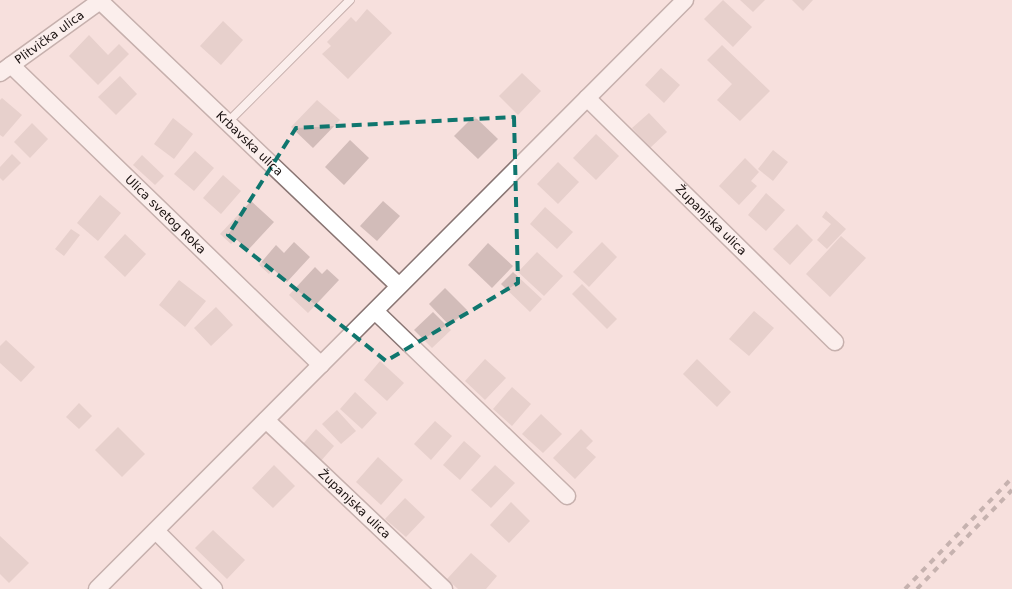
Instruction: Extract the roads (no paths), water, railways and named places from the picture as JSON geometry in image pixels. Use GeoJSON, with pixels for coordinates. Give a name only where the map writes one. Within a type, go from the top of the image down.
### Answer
{"type":"FeatureCollection","features":[{"type":"Feature","properties":{"kind":"street"},"geometry":{"type":"LineString","coordinates":[[97,589],[685,0]]}},
{"type":"Feature","properties":{"kind":"street","name":"Krbavska ulica"},"geometry":{"type":"LineString","coordinates":[[100,1],[399,286]]}},
{"type":"Feature","properties":{"kind":"street","name":"Plitvička ulica"},"geometry":{"type":"LineString","coordinates":[[6,69],[100,1]]}},
{"type":"Feature","properties":{"kind":"street","name":"Ulica svetog Roka"},"geometry":{"type":"LineString","coordinates":[[6,69],[321,365]]}},
{"type":"Feature","properties":{"kind":"street","name":"Županjska ulica"},"geometry":{"type":"LineString","coordinates":[[587,98],[835,342]]}},
{"type":"Feature","properties":{"kind":"street"},"geometry":{"type":"LineString","coordinates":[[375,311],[568,496]]}},
{"type":"Feature","properties":{"kind":"street","name":"Županjska ulica"},"geometry":{"type":"LineString","coordinates":[[266,420],[444,589]]}},
{"type":"Feature","properties":{"kind":"street"},"geometry":{"type":"LineString","coordinates":[[156,531],[214,589]]}},
{"type":"Feature","properties":{"kind":"lane"},"geometry":{"type":"LineString","coordinates":[[228,123],[350,0]]}},
{"type":"Feature","properties":{"kind":"railway"},"geometry":{"type":"LineString","coordinates":[[905,589],[1012,478]]}},
{"type":"Feature","properties":{"kind":"railway"},"geometry":{"type":"LineString","coordinates":[[917,589],[1012,490]]}}]}
